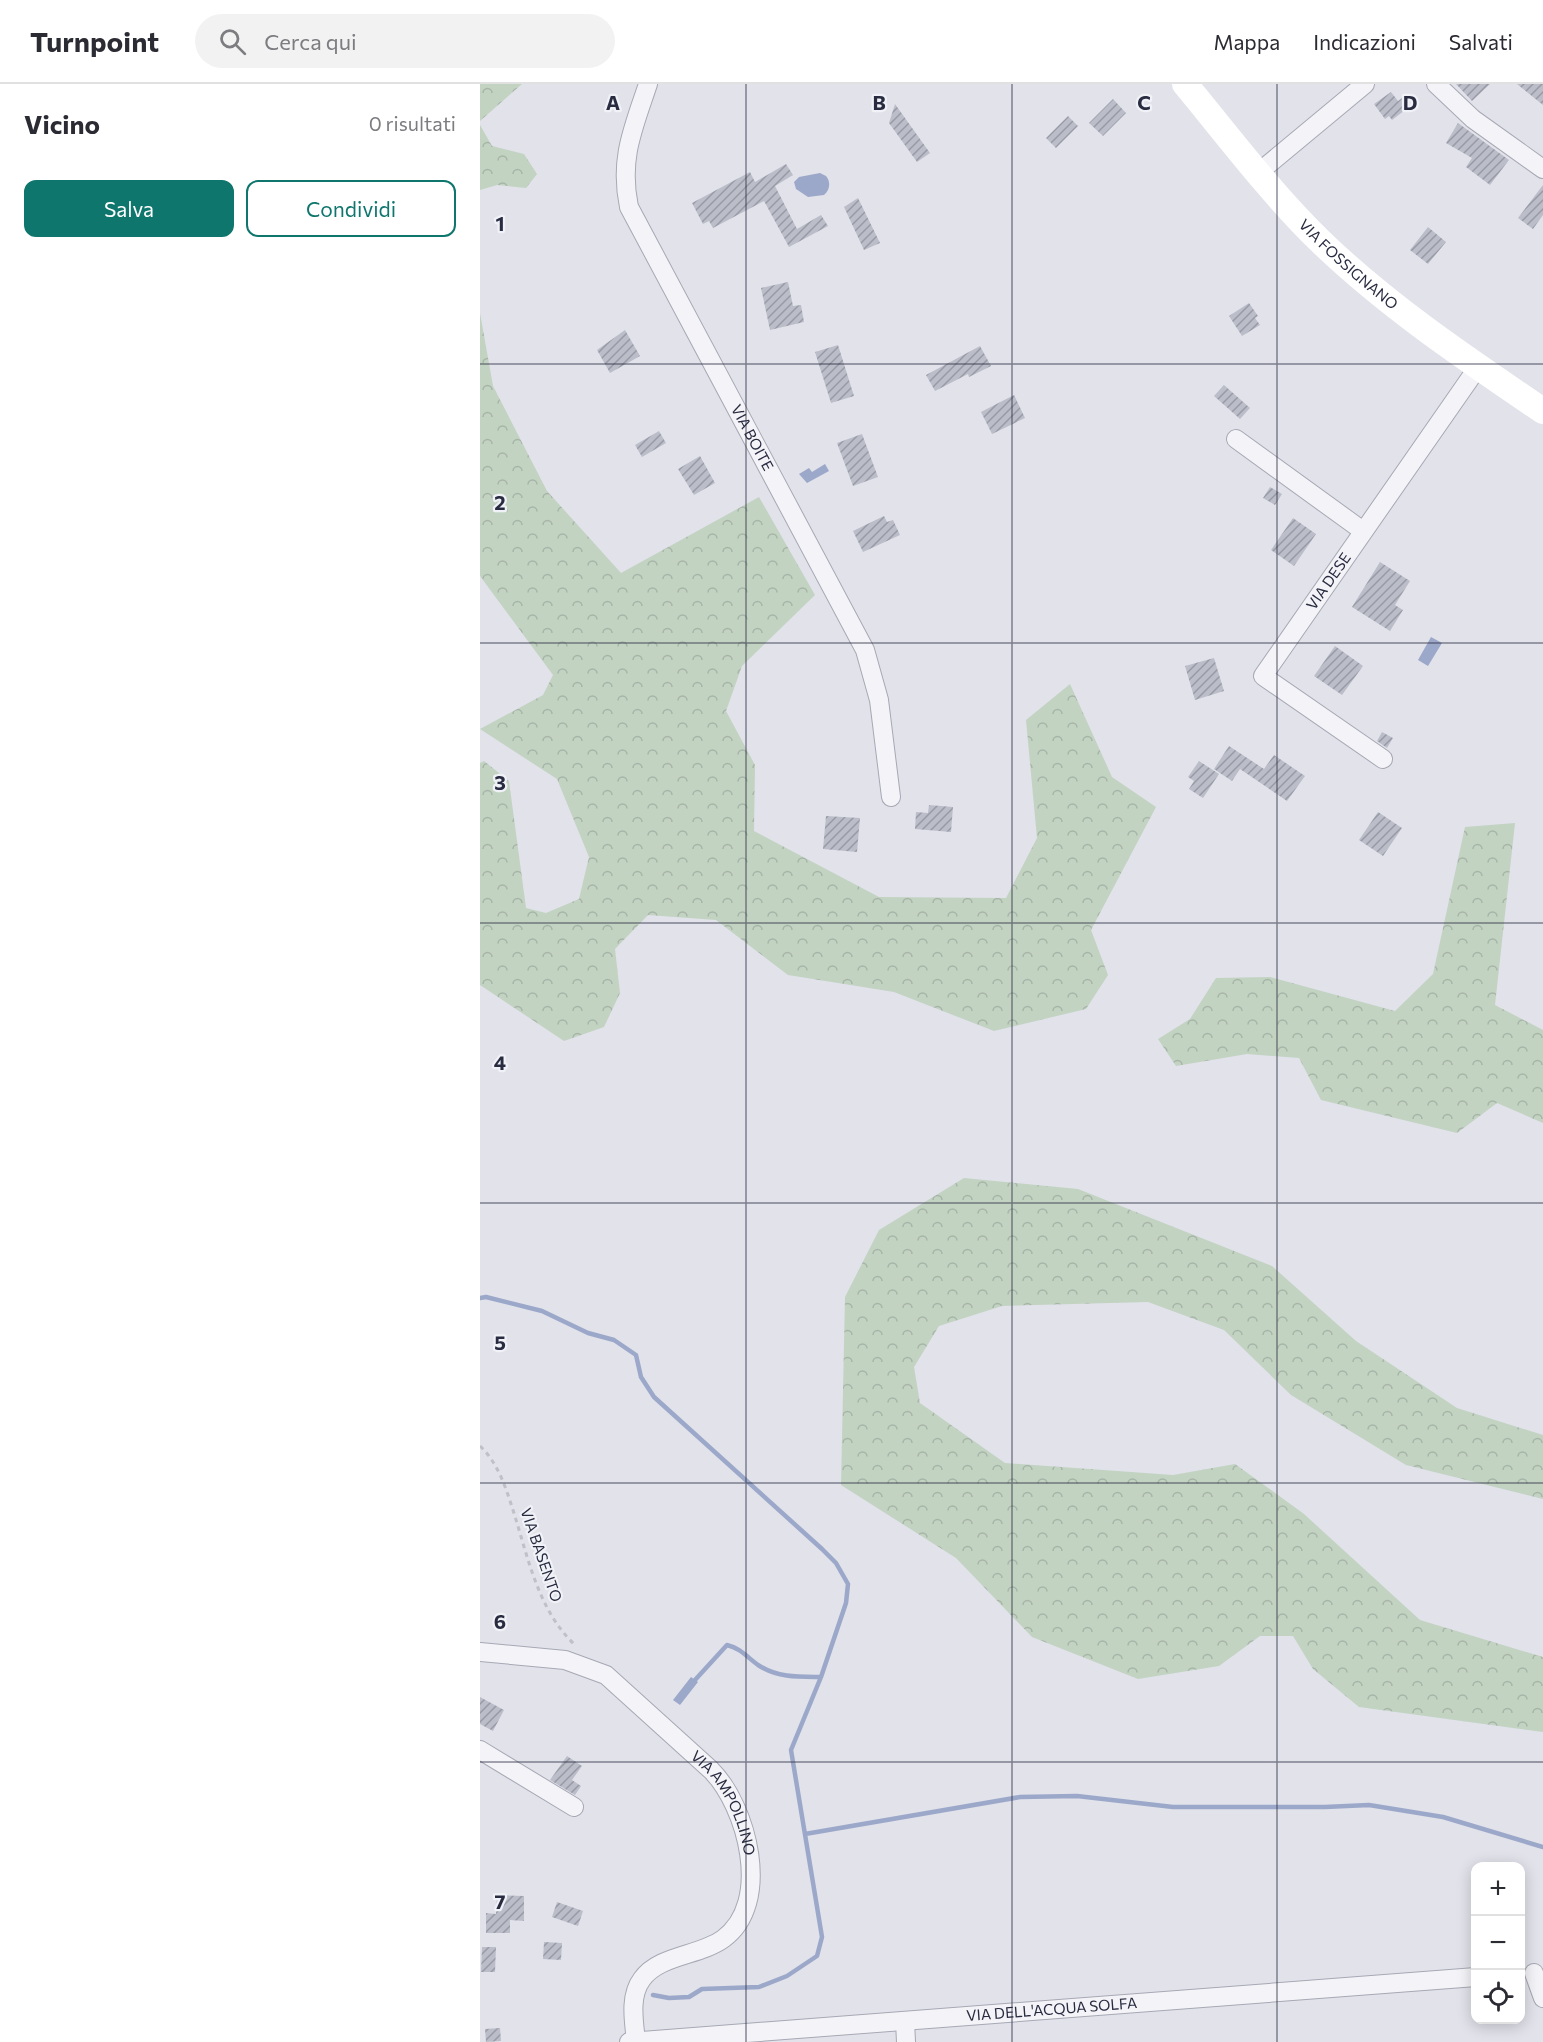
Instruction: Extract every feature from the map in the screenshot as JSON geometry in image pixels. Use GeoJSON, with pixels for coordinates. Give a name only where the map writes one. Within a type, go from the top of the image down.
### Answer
{"type":"FeatureCollection","features":[{"type":"Feature","properties":{"kind":"street","name":"VIA BOITE"},"geometry":{"type":"LineString","coordinates":[[648,84],[625,157],[624,181],[633,217],[865,650],[878,690],[891,797]]}},
{"type":"Feature","properties":{"kind":"street","name":"VIA FOSSIGNANO"},"geometry":{"type":"LineString","coordinates":[[1185,84],[1305,226],[1347,266],[1416,322],[1543,411]]}},
{"type":"Feature","properties":{"kind":"street"},"geometry":{"type":"LineString","coordinates":[[1258,173],[1365,84]]}},
{"type":"Feature","properties":{"kind":"street"},"geometry":{"type":"LineString","coordinates":[[1436,84],[1482,126],[1543,170]]}},
{"type":"Feature","properties":{"kind":"street","name":"VIA DESE"},"geometry":{"type":"LineString","coordinates":[[1383,759],[1263,676],[1478,367]]}},
{"type":"Feature","properties":{"kind":"street"},"geometry":{"type":"LineString","coordinates":[[1236,438],[1363,531]]}},
{"type":"Feature","properties":{"kind":"street","name":"VIA AMPOLLINO"},"geometry":{"type":"LineString","coordinates":[[480,1652],[565,1660],[606,1676],[711,1770],[723,1783],[734,1802],[744,1831],[749,1861],[750,1886],[746,1908],[735,1927],[723,1939],[710,1947],[655,1967],[642,1978],[634,2003],[636,2041]]}},
{"type":"Feature","properties":{"kind":"street"},"geometry":{"type":"LineString","coordinates":[[480,1750],[574,1807]]}},
{"type":"Feature","properties":{"kind":"street"},"geometry":{"type":"LineString","coordinates":[[1533,1973],[1543,1998]]}},
{"type":"Feature","properties":{"kind":"street","name":"VIA DELL'ACQUA SOLFA"},"geometry":{"type":"LineString","coordinates":[[629,2042],[1471,1977]]}},
{"type":"Feature","properties":{"kind":"street"},"geometry":{"type":"LineString","coordinates":[[905,2021],[906,2042]]}},
{"type":"Feature","properties":{"kind":"path","name":"VIA BASENTO"},"geometry":{"type":"LineString","coordinates":[[480,1446],[493,1461],[507,1491],[547,1611],[564,1635],[580,1650]]}},
{"type":"Feature","properties":{"kind":"green space"},"geometry":{"type":"Polygon","coordinates":[[[480,84],[522,84],[480,121],[480,84]]]}},
{"type":"Feature","properties":{"kind":"green space"},"geometry":{"type":"Polygon","coordinates":[[[480,125],[492,146],[524,154],[537,174],[526,188],[497,185],[480,190],[480,125]]]}},
{"type":"Feature","properties":{"kind":"green space"},"geometry":{"type":"Polygon","coordinates":[[[480,313],[493,386],[547,491],[621,573],[759,497],[815,595],[742,666],[726,711],[755,765],[754,831],[879,897],[1006,898],[1037,838],[1026,720],[1070,684],[1112,777],[1156,807],[1091,930],[1108,975],[1086,1009],[994,1031],[894,992],[788,975],[716,920],[648,915],[615,949],[620,993],[604,1027],[564,1041],[480,985],[480,763],[484,761],[509,781],[526,908],[546,913],[579,899],[589,857],[557,779],[480,729],[543,695],[553,675],[480,576],[480,313]]]}},
{"type":"Feature","properties":{"kind":"green space"},"geometry":{"type":"Polygon","coordinates":[[[1515,823],[1495,1005],[1543,1030],[1543,1123],[1497,1103],[1457,1133],[1321,1100],[1299,1058],[1247,1054],[1176,1066],[1158,1039],[1190,1019],[1216,978],[1270,977],[1395,1011],[1433,974],[1465,827],[1515,823]]]}},
{"type":"Feature","properties":{"kind":"green space"},"geometry":{"type":"Polygon","coordinates":[[[964,1178],[1078,1189],[1272,1266],[1356,1341],[1457,1408],[1543,1435],[1543,1499],[1406,1465],[1291,1395],[1224,1330],[1148,1302],[1002,1306],[939,1326],[914,1367],[920,1403],[1005,1463],[1173,1475],[1235,1464],[1304,1514],[1420,1620],[1543,1657],[1543,1732],[1359,1707],[1313,1669],[1293,1636],[1260,1636],[1219,1666],[1138,1679],[1032,1637],[956,1558],[841,1485],[845,1297],[879,1230],[964,1178]]]}},
{"type":"Feature","properties":{"kind":"water"},"geometry":{"type":"Polygon","coordinates":[[[820,173],[828,178],[829,183],[828,191],[824,195],[808,197],[796,189],[794,182],[799,177],[820,173]]]}},
{"type":"Feature","properties":{"kind":"water"},"geometry":{"type":"Polygon","coordinates":[[[825,464],[829,471],[807,483],[799,474],[809,468],[812,472],[825,464]]]}},
{"type":"Feature","properties":{"kind":"water"},"geometry":{"type":"Polygon","coordinates":[[[1431,637],[1442,643],[1428,666],[1418,660],[1431,637]]]}},
{"type":"Feature","properties":{"kind":"water"},"geometry":{"type":"Polygon","coordinates":[[[691,1677],[698,1682],[680,1705],[673,1700],[691,1677]]]}},
{"type":"Feature","properties":{"kind":"building"},"geometry":{"type":"Polygon","coordinates":[[[1456,84],[1490,84],[1472,101],[1456,84]]]}},
{"type":"Feature","properties":{"kind":"building"},"geometry":{"type":"Polygon","coordinates":[[[1517,84],[1543,84],[1543,105],[1517,84]]]}},
{"type":"Feature","properties":{"kind":"building"},"geometry":{"type":"Polygon","coordinates":[[[1391,92],[1398,101],[1402,98],[1409,107],[1392,120],[1389,116],[1385,119],[1374,104],[1391,92]]]}},
{"type":"Feature","properties":{"kind":"building"},"geometry":{"type":"Polygon","coordinates":[[[1113,99],[1126,113],[1103,136],[1089,123],[1113,99]]]}},
{"type":"Feature","properties":{"kind":"building"},"geometry":{"type":"Polygon","coordinates":[[[895,104],[930,153],[917,162],[889,123],[895,104]]]}},
{"type":"Feature","properties":{"kind":"building"},"geometry":{"type":"Polygon","coordinates":[[[1068,116],[1078,126],[1056,148],[1046,138],[1068,116]]]}},
{"type":"Feature","properties":{"kind":"building"},"geometry":{"type":"Polygon","coordinates":[[[1458,123],[1509,160],[1490,185],[1466,167],[1472,158],[1446,143],[1458,123]]]}},
{"type":"Feature","properties":{"kind":"building"},"geometry":{"type":"Polygon","coordinates":[[[786,164],[793,175],[775,186],[797,229],[821,215],[828,226],[789,247],[764,201],[713,228],[709,221],[703,224],[692,203],[750,172],[755,182],[786,164]]]}},
{"type":"Feature","properties":{"kind":"building"},"geometry":{"type":"Polygon","coordinates":[[[1543,185],[1543,215],[1533,229],[1518,218],[1543,185]]]}},
{"type":"Feature","properties":{"kind":"building"},"geometry":{"type":"Polygon","coordinates":[[[858,198],[880,243],[864,250],[844,207],[858,198]]]}},
{"type":"Feature","properties":{"kind":"building"},"geometry":{"type":"Polygon","coordinates":[[[1428,227],[1446,242],[1428,264],[1410,250],[1428,227]]]}},
{"type":"Feature","properties":{"kind":"building"},"geometry":{"type":"Polygon","coordinates":[[[788,282],[793,306],[801,305],[804,322],[770,330],[761,288],[788,282]]]}},
{"type":"Feature","properties":{"kind":"building"},"geometry":{"type":"Polygon","coordinates":[[[1249,303],[1258,316],[1255,318],[1260,325],[1242,336],[1229,316],[1249,303]]]}},
{"type":"Feature","properties":{"kind":"building"},"geometry":{"type":"Polygon","coordinates":[[[625,330],[640,356],[610,373],[597,350],[625,330]]]}},
{"type":"Feature","properties":{"kind":"building"},"geometry":{"type":"Polygon","coordinates":[[[838,345],[854,396],[831,403],[815,352],[838,345]]]}},
{"type":"Feature","properties":{"kind":"building"},"geometry":{"type":"Polygon","coordinates":[[[980,346],[991,366],[969,377],[968,374],[935,391],[926,375],[980,346]]]}},
{"type":"Feature","properties":{"kind":"building"},"geometry":{"type":"Polygon","coordinates":[[[1224,385],[1250,408],[1240,419],[1214,396],[1224,385]]]}},
{"type":"Feature","properties":{"kind":"building"},"geometry":{"type":"Polygon","coordinates":[[[1014,395],[1025,418],[992,434],[981,412],[1014,395]]]}},
{"type":"Feature","properties":{"kind":"building"},"geometry":{"type":"Polygon","coordinates":[[[659,431],[666,443],[642,457],[635,445],[659,431]]]}},
{"type":"Feature","properties":{"kind":"building"},"geometry":{"type":"Polygon","coordinates":[[[862,434],[878,477],[853,486],[837,443],[862,434]]]}},
{"type":"Feature","properties":{"kind":"building"},"geometry":{"type":"Polygon","coordinates":[[[700,456],[715,483],[694,495],[678,469],[700,456]]]}},
{"type":"Feature","properties":{"kind":"building"},"geometry":{"type":"Polygon","coordinates":[[[1270,487],[1282,494],[1275,505],[1263,498],[1270,487]]]}},
{"type":"Feature","properties":{"kind":"building"},"geometry":{"type":"Polygon","coordinates":[[[884,516],[887,522],[893,520],[900,535],[863,552],[853,531],[884,516]]]}},
{"type":"Feature","properties":{"kind":"building"},"geometry":{"type":"Polygon","coordinates":[[[1293,518],[1316,534],[1294,566],[1271,550],[1293,518]]]}},
{"type":"Feature","properties":{"kind":"building"},"geometry":{"type":"Polygon","coordinates":[[[1380,562],[1410,581],[1395,605],[1403,610],[1390,631],[1352,607],[1380,562]]]}},
{"type":"Feature","properties":{"kind":"building"},"geometry":{"type":"Polygon","coordinates":[[[1335,646],[1363,666],[1342,695],[1314,676],[1335,646]]]}},
{"type":"Feature","properties":{"kind":"building"},"geometry":{"type":"Polygon","coordinates":[[[1214,658],[1224,691],[1195,700],[1185,666],[1214,658]]]}},
{"type":"Feature","properties":{"kind":"building"},"geometry":{"type":"Polygon","coordinates":[[[1382,732],[1393,738],[1387,748],[1377,741],[1382,732]]]}},
{"type":"Feature","properties":{"kind":"building"},"geometry":{"type":"Polygon","coordinates":[[[1229,746],[1264,769],[1274,755],[1305,776],[1287,801],[1240,769],[1232,781],[1214,769],[1229,746]]]}},
{"type":"Feature","properties":{"kind":"building"},"geometry":{"type":"Polygon","coordinates":[[[1199,761],[1219,774],[1203,798],[1189,789],[1194,781],[1188,777],[1199,761]]]}},
{"type":"Feature","properties":{"kind":"building"},"geometry":{"type":"Polygon","coordinates":[[[929,805],[953,807],[951,832],[915,829],[916,812],[928,813],[929,805]]]}},
{"type":"Feature","properties":{"kind":"building"},"geometry":{"type":"Polygon","coordinates":[[[1378,812],[1402,828],[1383,856],[1359,840],[1378,812]]]}},
{"type":"Feature","properties":{"kind":"building"},"geometry":{"type":"Polygon","coordinates":[[[826,816],[860,818],[857,852],[823,849],[826,816]]]}},
{"type":"Feature","properties":{"kind":"building"},"geometry":{"type":"Polygon","coordinates":[[[480,1697],[504,1710],[493,1731],[480,1724],[480,1697]]]}},
{"type":"Feature","properties":{"kind":"building"},"geometry":{"type":"Polygon","coordinates":[[[567,1756],[582,1766],[572,1780],[581,1786],[575,1795],[550,1780],[567,1756]]]}},
{"type":"Feature","properties":{"kind":"building"},"geometry":{"type":"Polygon","coordinates":[[[497,1895],[524,1896],[524,1921],[510,1920],[510,1933],[486,1933],[486,1913],[496,1914],[497,1895]]]}},
{"type":"Feature","properties":{"kind":"building"},"geometry":{"type":"Polygon","coordinates":[[[557,1902],[583,1911],[578,1926],[552,1917],[557,1902]]]}},
{"type":"Feature","properties":{"kind":"building"},"geometry":{"type":"Polygon","coordinates":[[[544,1942],[562,1943],[561,1960],[543,1959],[544,1942]]]}},
{"type":"Feature","properties":{"kind":"building"},"geometry":{"type":"Polygon","coordinates":[[[482,1947],[496,1947],[495,1972],[481,1972],[482,1947]]]}},
{"type":"Feature","properties":{"kind":"building"},"geometry":{"type":"Polygon","coordinates":[[[500,2028],[501,2041],[486,2042],[485,2029],[500,2028]]]}},
{"type":"Feature","properties":{"kind":"waterway"},"geometry":{"type":"LineString","coordinates":[[480,1298],[486,1297],[542,1311],[588,1333],[614,1340],[636,1355],[641,1377],[654,1397],[822,1549],[836,1563],[848,1584],[846,1603],[821,1677],[791,1750],[822,1937],[817,1956],[787,1976],[759,1987],[702,1989],[689,1997],[669,1998],[653,1995]]}},
{"type":"Feature","properties":{"kind":"waterway"},"geometry":{"type":"LineString","coordinates":[[695,1680],[727,1645],[773,1672],[789,1676],[821,1677]]}},
{"type":"Feature","properties":{"kind":"waterway"},"geometry":{"type":"LineString","coordinates":[[805,1834],[1020,1797],[1077,1796],[1173,1807],[1369,1805],[1443,1817],[1543,1847]]}}]}
